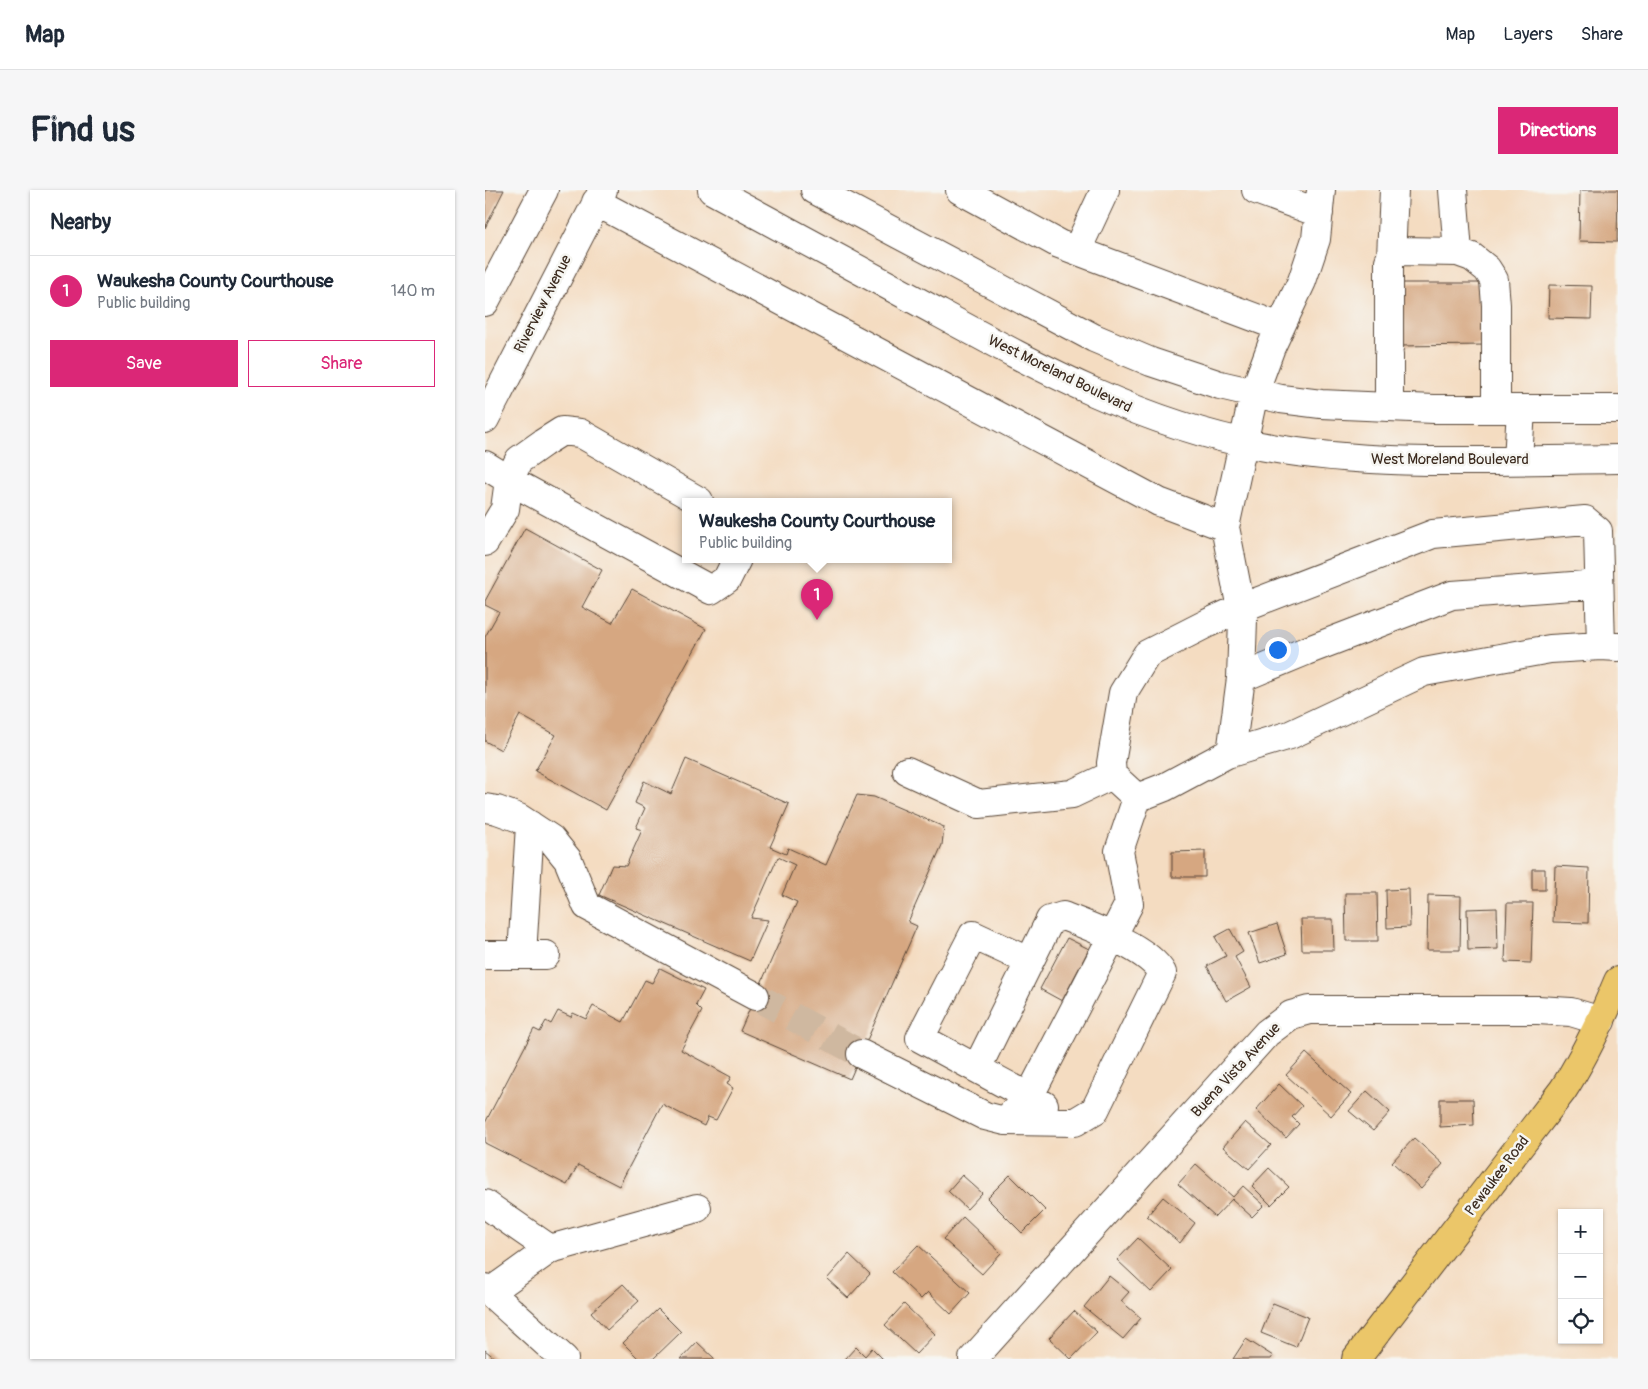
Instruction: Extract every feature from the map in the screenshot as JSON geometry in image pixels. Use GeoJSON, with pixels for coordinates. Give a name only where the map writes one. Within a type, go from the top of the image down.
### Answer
{"type":"FeatureCollection","features":[{"type":"Feature","properties":{"kind":"main road","name":"Pewaukee Road"},"geometry":{"type":"LineString","coordinates":[[1357,1359],[1563,1090],[1578,1067],[1618,981]]}},
{"type":"Feature","properties":{"kind":"street"},"geometry":{"type":"LineString","coordinates":[[485,302],[544,190]]}},
{"type":"Feature","properties":{"kind":"street","name":"West Moreland Boulevard"},"geometry":{"type":"LineString","coordinates":[[712,190],[1011,352],[1099,395],[1134,410],[1193,430],[1301,453],[1349,458],[1395,460],[1618,459]]}},
{"type":"Feature","properties":{"kind":"street"},"geometry":{"type":"LineString","coordinates":[[815,190],[1094,338],[1151,362],[1220,385],[1281,399],[1321,404],[1389,407],[1618,409]]}},
{"type":"Feature","properties":{"kind":"street"},"geometry":{"type":"LineString","coordinates":[[960,190],[1059,244],[1280,327]]}},
{"type":"Feature","properties":{"kind":"street"},"geometry":{"type":"LineString","coordinates":[[1077,250],[1105,190]]}},
{"type":"Feature","properties":{"kind":"street"},"geometry":{"type":"LineString","coordinates":[[1231,753],[1241,678],[1243,619],[1225,527],[1254,393],[1271,346],[1301,282],[1316,239],[1320,202],[1256,190]]}},
{"type":"Feature","properties":{"kind":"street"},"geometry":{"type":"LineString","coordinates":[[1389,407],[1389,261],[1391,257],[1394,190]]}},
{"type":"Feature","properties":{"kind":"street"},"geometry":{"type":"LineString","coordinates":[[1453,190],[1458,252]]}},
{"type":"Feature","properties":{"kind":"street"},"geometry":{"type":"LineString","coordinates":[[599,196],[1159,502],[1225,527]]}},
{"type":"Feature","properties":{"kind":"street","name":"Riverview Avenue"},"geometry":{"type":"LineString","coordinates":[[485,419],[599,196]]}},
{"type":"Feature","properties":{"kind":"street"},"geometry":{"type":"LineString","coordinates":[[1391,257],[1401,251],[1458,252],[1472,258],[1487,268],[1494,280],[1509,409],[1519,460]]}},
{"type":"Feature","properties":{"kind":"street"},"geometry":{"type":"LineString","coordinates":[[485,542],[505,509],[509,480],[519,460],[562,431],[580,433],[694,498]]}},
{"type":"Feature","properties":{"kind":"street"},"geometry":{"type":"LineString","coordinates":[[485,465],[509,480],[711,590],[727,579],[735,563]]}},
{"type":"Feature","properties":{"kind":"street"},"geometry":{"type":"LineString","coordinates":[[1005,1121],[1029,1097],[1129,904],[1119,851],[1137,798],[1165,787],[1231,753],[1290,734],[1424,672],[1551,649],[1609,646],[1599,584],[1598,531],[1585,520],[1433,534],[1241,608],[1208,622],[1147,654],[1123,693],[1111,763],[1112,775],[1137,798]]}},
{"type":"Feature","properties":{"kind":"street"},"geometry":{"type":"LineString","coordinates":[[1241,678],[1452,595],[1599,584]]}},
{"type":"Feature","properties":{"kind":"street"},"geometry":{"type":"LineString","coordinates":[[907,771],[979,804],[1072,794],[1112,775]]}},
{"type":"Feature","properties":{"kind":"street"},"geometry":{"type":"LineString","coordinates":[[485,808],[519,818],[551,840],[568,860],[587,906],[755,996]]}},
{"type":"Feature","properties":{"kind":"street"},"geometry":{"type":"LineString","coordinates":[[485,955],[534,955],[530,825]]}},
{"type":"Feature","properties":{"kind":"street"},"geometry":{"type":"LineString","coordinates":[[861,1054],[985,1116],[1005,1121],[1075,1122],[1095,1110],[1162,973],[1158,964],[1112,936],[1063,916],[1050,920],[977,1068]]}},
{"type":"Feature","properties":{"kind":"street"},"geometry":{"type":"LineString","coordinates":[[1029,961],[973,935],[920,1038],[1075,1122]]}},
{"type":"Feature","properties":{"kind":"street","name":"Buena Vista Avenue"},"geometry":{"type":"LineString","coordinates":[[973,1359],[1267,1033],[1291,1015],[1309,1010],[1538,1010],[1571,1012],[1601,1021]]}},
{"type":"Feature","properties":{"kind":"street"},"geometry":{"type":"LineString","coordinates":[[485,1204],[550,1249]]}},
{"type":"Feature","properties":{"kind":"street"},"geometry":{"type":"LineString","coordinates":[[564,1359],[487,1290],[550,1249],[697,1208]]}},
{"type":"Feature","properties":{"kind":"building"},"geometry":{"type":"Polygon","coordinates":[[[485,190],[504,190],[485,228],[485,190]]]}},
{"type":"Feature","properties":{"kind":"building"},"geometry":{"type":"Polygon","coordinates":[[[1580,190],[1618,190],[1617,242],[1579,241],[1580,190]]]}},
{"type":"Feature","properties":{"kind":"building"},"geometry":{"type":"Polygon","coordinates":[[[1396,283],[1485,283],[1486,345],[1396,346],[1396,283]]]}},
{"type":"Feature","properties":{"kind":"building"},"geometry":{"type":"Polygon","coordinates":[[[1549,285],[1592,286],[1591,319],[1548,318],[1549,285]]]}},
{"type":"Feature","properties":{"kind":"building"},"geometry":{"type":"Polygon","coordinates":[[[525,528],[602,570],[582,607],[612,623],[632,589],[706,629],[606,810],[535,771],[556,735],[520,715],[501,750],[485,741],[485,637],[499,612],[485,605],[485,601],[525,528]]]}},
{"type":"Feature","properties":{"kind":"building"},"geometry":{"type":"Polygon","coordinates":[[[686,759],[789,804],[770,847],[786,854],[788,848],[826,865],[857,795],[874,797],[944,827],[942,845],[908,922],[917,926],[850,1079],[740,1031],[797,902],[782,895],[795,865],[778,857],[751,918],[768,920],[750,961],[599,895],[612,865],[626,866],[642,830],[636,828],[645,808],[635,803],[644,781],[671,794],[686,759]]]}},
{"type":"Feature","properties":{"kind":"building"},"geometry":{"type":"Polygon","coordinates":[[[1205,851],[1205,877],[1172,877],[1172,852],[1205,851]]]}},
{"type":"Feature","properties":{"kind":"building"},"geometry":{"type":"Polygon","coordinates":[[[1555,866],[1589,868],[1588,923],[1553,922],[1555,866]]]}},
{"type":"Feature","properties":{"kind":"building"},"geometry":{"type":"Polygon","coordinates":[[[1532,869],[1545,869],[1545,890],[1532,890],[1532,869]]]}},
{"type":"Feature","properties":{"kind":"building"},"geometry":{"type":"Polygon","coordinates":[[[1409,889],[1410,927],[1387,928],[1386,890],[1409,889]]]}},
{"type":"Feature","properties":{"kind":"building"},"geometry":{"type":"Polygon","coordinates":[[[1345,893],[1377,893],[1378,941],[1346,941],[1345,893]]]}},
{"type":"Feature","properties":{"kind":"building"},"geometry":{"type":"Polygon","coordinates":[[[1428,895],[1461,896],[1460,950],[1427,950],[1428,895]]]}},
{"type":"Feature","properties":{"kind":"building"},"geometry":{"type":"Polygon","coordinates":[[[1507,903],[1533,903],[1531,963],[1505,962],[1507,903]]]}},
{"type":"Feature","properties":{"kind":"building"},"geometry":{"type":"Polygon","coordinates":[[[1497,908],[1498,949],[1468,950],[1467,909],[1497,908]]]}},
{"type":"Feature","properties":{"kind":"building"},"geometry":{"type":"Polygon","coordinates":[[[1301,919],[1333,919],[1334,950],[1302,950],[1301,919]]]}},
{"type":"Feature","properties":{"kind":"building"},"geometry":{"type":"Polygon","coordinates":[[[1277,924],[1287,954],[1260,963],[1249,933],[1277,924]]]}},
{"type":"Feature","properties":{"kind":"building"},"geometry":{"type":"Polygon","coordinates":[[[1230,929],[1243,952],[1235,957],[1251,987],[1226,1001],[1207,966],[1226,956],[1215,937],[1230,929]]]}},
{"type":"Feature","properties":{"kind":"building"},"geometry":{"type":"Polygon","coordinates":[[[1067,938],[1089,949],[1062,1001],[1040,989],[1067,938]]]}},
{"type":"Feature","properties":{"kind":"building"},"geometry":{"type":"Polygon","coordinates":[[[660,968],[704,990],[696,1005],[702,1011],[681,1050],[731,1077],[727,1084],[733,1088],[716,1120],[708,1117],[704,1126],[662,1104],[619,1186],[578,1165],[567,1185],[485,1143],[485,1123],[534,1029],[540,1032],[546,1021],[551,1024],[558,1011],[571,1017],[573,1013],[586,1019],[593,1006],[623,1022],[645,980],[652,983],[660,968]]]}},
{"type":"Feature","properties":{"kind":"building"},"geometry":{"type":"Polygon","coordinates":[[[1306,1053],[1351,1094],[1331,1116],[1286,1075],[1306,1053]]]}},
{"type":"Feature","properties":{"kind":"building"},"geometry":{"type":"Polygon","coordinates":[[[1279,1084],[1302,1106],[1292,1117],[1299,1124],[1286,1138],[1256,1110],[1279,1084]]]}},
{"type":"Feature","properties":{"kind":"building"},"geometry":{"type":"Polygon","coordinates":[[[1367,1091],[1390,1112],[1373,1131],[1349,1111],[1367,1091]]]}},
{"type":"Feature","properties":{"kind":"building"},"geometry":{"type":"Polygon","coordinates":[[[1440,1099],[1473,1099],[1474,1125],[1440,1127],[1440,1099]]]}},
{"type":"Feature","properties":{"kind":"building"},"geometry":{"type":"Polygon","coordinates":[[[1245,1122],[1271,1145],[1249,1169],[1223,1147],[1245,1122]]]}},
{"type":"Feature","properties":{"kind":"building"},"geometry":{"type":"Polygon","coordinates":[[[1414,1138],[1443,1164],[1421,1189],[1392,1162],[1414,1138]]]}},
{"type":"Feature","properties":{"kind":"building"},"geometry":{"type":"Polygon","coordinates":[[[1196,1164],[1233,1197],[1243,1186],[1264,1205],[1252,1217],[1232,1199],[1215,1217],[1178,1184],[1196,1164]]]}},
{"type":"Feature","properties":{"kind":"building"},"geometry":{"type":"Polygon","coordinates":[[[1269,1168],[1289,1187],[1271,1205],[1252,1186],[1269,1168]]]}},
{"type":"Feature","properties":{"kind":"building"},"geometry":{"type":"Polygon","coordinates":[[[962,1175],[982,1193],[967,1209],[948,1191],[962,1175]]]}},
{"type":"Feature","properties":{"kind":"building"},"geometry":{"type":"Polygon","coordinates":[[[1010,1175],[1045,1210],[1022,1233],[987,1198],[1010,1175]]]}},
{"type":"Feature","properties":{"kind":"building"},"geometry":{"type":"Polygon","coordinates":[[[1163,1197],[1195,1223],[1180,1243],[1147,1216],[1163,1197]]]}},
{"type":"Feature","properties":{"kind":"building"},"geometry":{"type":"Polygon","coordinates":[[[963,1217],[1001,1253],[982,1274],[943,1239],[963,1217]]]}},
{"type":"Feature","properties":{"kind":"building"},"geometry":{"type":"Polygon","coordinates":[[[1138,1238],[1172,1270],[1151,1292],[1117,1260],[1138,1238]]]}},
{"type":"Feature","properties":{"kind":"building"},"geometry":{"type":"Polygon","coordinates":[[[918,1245],[970,1293],[951,1314],[928,1292],[921,1299],[892,1272],[918,1245]]]}},
{"type":"Feature","properties":{"kind":"building"},"geometry":{"type":"Polygon","coordinates":[[[849,1254],[870,1274],[848,1298],[827,1279],[849,1254]]]}},
{"type":"Feature","properties":{"kind":"building"},"geometry":{"type":"Polygon","coordinates":[[[1109,1276],[1129,1292],[1121,1301],[1141,1318],[1123,1339],[1084,1307],[1109,1276]]]}},
{"type":"Feature","properties":{"kind":"building"},"geometry":{"type":"Polygon","coordinates":[[[623,1284],[639,1301],[607,1330],[591,1312],[623,1284]]]}},
{"type":"Feature","properties":{"kind":"building"},"geometry":{"type":"Polygon","coordinates":[[[1273,1303],[1308,1317],[1296,1347],[1261,1333],[1273,1303]]]}},
{"type":"Feature","properties":{"kind":"building"},"geometry":{"type":"Polygon","coordinates":[[[904,1304],[935,1334],[916,1354],[885,1325],[904,1304]]]}},
{"type":"Feature","properties":{"kind":"building"},"geometry":{"type":"Polygon","coordinates":[[[658,1309],[681,1332],[653,1359],[639,1359],[623,1343],[658,1309]]]}},
{"type":"Feature","properties":{"kind":"building"},"geometry":{"type":"Polygon","coordinates":[[[1074,1311],[1097,1332],[1071,1359],[1049,1338],[1074,1311]]]}},
{"type":"Feature","properties":{"kind":"building"},"geometry":{"type":"Polygon","coordinates":[[[1246,1339],[1273,1356],[1271,1359],[1233,1359],[1246,1339]]]}},
{"type":"Feature","properties":{"kind":"building"},"geometry":{"type":"Polygon","coordinates":[[[697,1342],[715,1359],[681,1359],[697,1342]]]}},
{"type":"Feature","properties":{"kind":"building"},"geometry":{"type":"Polygon","coordinates":[[[856,1347],[865,1356],[872,1348],[883,1359],[845,1359],[856,1347]]]}},
{"type":"Feature","properties":{"kind":"building"},"geometry":{"type":"Polygon","coordinates":[[[485,1350],[496,1359],[485,1359],[485,1350]]]}},
{"type":"Feature","properties":{"kind":"tunnel"},"geometry":{"type":"LineString","coordinates":[[755,996],[861,1054]]}},
{"type":"Feature","properties":{"kind":"place","name":"Waukesha County Courthouse"},"geometry":{"type":"Point","coordinates":[817,620]}}]}
